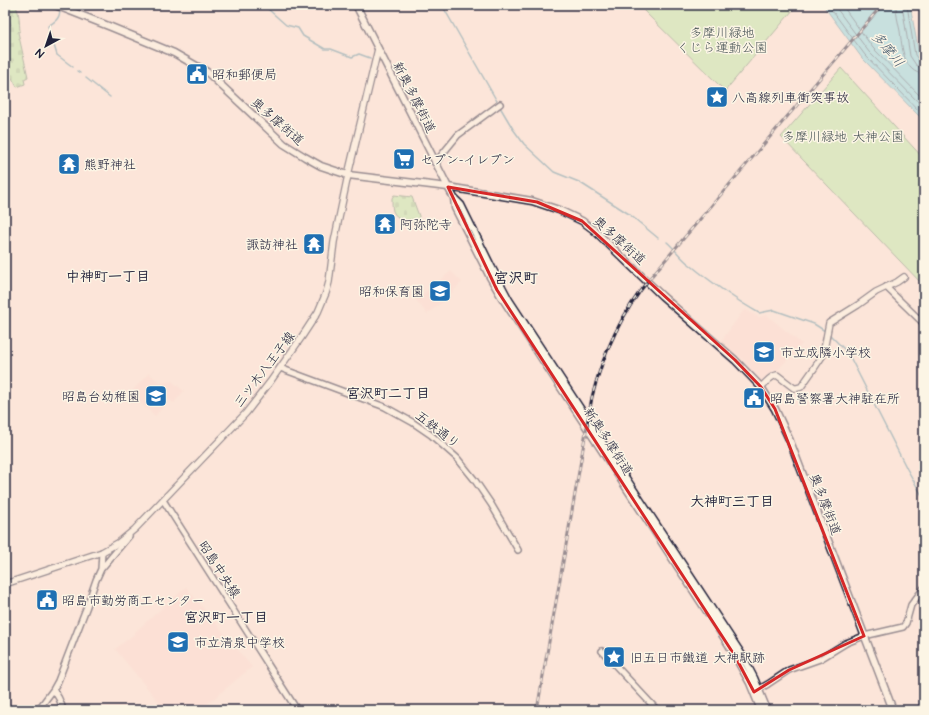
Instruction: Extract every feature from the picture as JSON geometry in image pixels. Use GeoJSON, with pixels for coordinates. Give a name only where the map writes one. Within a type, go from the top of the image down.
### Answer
{"type":"FeatureCollection","features":[{"type":"Feature","properties":{"kind":"main road","name":"奥多摩街道"},"geometry":{"type":"LineString","coordinates":[[55,5],[167,50],[203,69],[233,95],[284,144],[305,158],[321,166],[348,175],[448,187],[537,202],[582,221],[613,247],[662,296],[735,360],[761,387],[775,409],[788,435],[892,710]]}},
{"type":"Feature","properties":{"kind":"main road","name":"新奥多摩街道"},"geometry":{"type":"LineString","coordinates":[[356,5],[454,198],[455,208],[497,290],[757,691]]}},
{"type":"Feature","properties":{"kind":"main road","name":"三ツ木八王子線"},"geometry":{"type":"LineString","coordinates":[[5,584],[102,552],[118,543],[135,529],[246,413],[280,368],[313,320],[326,293],[335,238],[348,175],[378,49]]}},
{"type":"Feature","properties":{"kind":"main road"},"geometry":{"type":"LineString","coordinates":[[761,387],[770,378],[776,375],[794,388],[801,387],[823,355],[830,322],[876,292],[904,277]]}},
{"type":"Feature","properties":{"kind":"main road"},"geometry":{"type":"LineString","coordinates":[[757,691],[761,710]]}},
{"type":"Feature","properties":{"kind":"main road"},"geometry":{"type":"LineString","coordinates":[[757,691],[767,710]]}},
{"type":"Feature","properties":{"kind":"street"},"geometry":{"type":"LineString","coordinates":[[435,163],[458,135],[499,105]]}},
{"type":"Feature","properties":{"kind":"street"},"geometry":{"type":"LineString","coordinates":[[886,287],[924,324]]}},
{"type":"Feature","properties":{"kind":"street","name":"五鉄通り"},"geometry":{"type":"LineString","coordinates":[[280,368],[385,407],[412,422],[431,435],[457,458],[474,479],[491,504],[518,550]]}},
{"type":"Feature","properties":{"kind":"street","name":"昭島中央線"},"geometry":{"type":"LineString","coordinates":[[163,500],[297,710]]}},
{"type":"Feature","properties":{"kind":"street"},"geometry":{"type":"LineString","coordinates":[[38,710],[58,681],[101,569],[107,560],[135,529]]}},
{"type":"Feature","properties":{"kind":"street"},"geometry":{"type":"LineString","coordinates":[[101,569],[102,552]]}},
{"type":"Feature","properties":{"kind":"street"},"geometry":{"type":"LineString","coordinates":[[757,691],[789,670],[820,659],[846,643],[864,636],[903,627],[906,623],[911,605],[924,588]]}},
{"type":"Feature","properties":{"kind":"street"},"geometry":{"type":"LineString","coordinates":[[602,651],[657,710]]}},
{"type":"Feature","properties":{"kind":"street"},"geometry":{"type":"LineString","coordinates":[[53,690],[61,700],[64,710]]}},
{"type":"Feature","properties":{"kind":"highlighted area"},"geometry":{"type":"Polygon","coordinates":[[[448,187],[537,202],[582,221],[735,360],[761,387],[775,409],[864,636],[789,670],[754,692],[735,656],[497,290],[448,187]]]}},
{"type":"Feature","properties":{"kind":"shaded area","name":"昭和保育園"},"geometry":{"type":"Polygon","coordinates":[[[451,271],[462,282],[444,301],[427,314],[416,300],[451,271]]]}},
{"type":"Feature","properties":{"kind":"shaded area","name":"市立成隣小学校"},"geometry":{"type":"Polygon","coordinates":[[[746,310],[759,317],[767,315],[802,344],[777,371],[773,370],[762,382],[742,359],[721,341],[743,311],[746,310]]]}},
{"type":"Feature","properties":{"kind":"shaded area","name":"昭島台幼稚園"},"geometry":{"type":"Polygon","coordinates":[[[149,373],[160,383],[172,381],[184,391],[174,403],[169,400],[155,416],[130,393],[149,373]]]}},
{"type":"Feature","properties":{"kind":"shaded area","name":"市立清泉中学校"},"geometry":{"type":"Polygon","coordinates":[[[186,587],[252,667],[200,710],[180,710],[177,707],[172,710],[165,710],[115,649],[133,635],[186,587]]]}},
{"type":"Feature","properties":{"kind":"green space"},"geometry":{"type":"Polygon","coordinates":[[[5,5],[15,5],[18,11],[20,31],[18,32],[28,77],[24,79],[25,84],[17,87],[12,78],[5,73],[5,27],[11,25],[5,5]]]}},
{"type":"Feature","properties":{"kind":"green space","name":"多摩川緑地 くじら運動公園"},"geometry":{"type":"Polygon","coordinates":[[[638,5],[788,5],[793,10],[725,91],[638,5]]]}},
{"type":"Feature","properties":{"kind":"green space","name":"多摩川緑地 大神公園"},"geometry":{"type":"Polygon","coordinates":[[[841,68],[924,159],[924,286],[781,137],[841,68]]]}},
{"type":"Feature","properties":{"kind":"green space"},"geometry":{"type":"Polygon","coordinates":[[[394,195],[412,197],[419,216],[418,222],[411,222],[397,217],[393,211],[392,198],[394,195]]]}},
{"type":"Feature","properties":{"kind":"water","name":"多摩川"},"geometry":{"type":"Polygon","coordinates":[[[823,5],[910,5],[919,54],[924,61],[924,121],[862,58],[823,5]]]}},
{"type":"Feature","properties":{"kind":"waterway"},"geometry":{"type":"LineString","coordinates":[[265,5],[286,25],[298,28],[303,36],[325,49],[331,49],[352,57],[359,54],[370,58]]}},
{"type":"Feature","properties":{"kind":"waterway"},"geometry":{"type":"LineString","coordinates":[[442,5],[498,103]]}},
{"type":"Feature","properties":{"kind":"waterway"},"geometry":{"type":"LineString","coordinates":[[60,10],[58,18],[48,26],[57,55],[73,67]]}},
{"type":"Feature","properties":{"kind":"waterway"},"geometry":{"type":"LineString","coordinates":[[86,78],[110,97]]}},
{"type":"Feature","properties":{"kind":"waterway"},"geometry":{"type":"LineString","coordinates":[[500,107],[524,144],[554,172],[579,182],[629,214],[658,238]]}},
{"type":"Feature","properties":{"kind":"waterway"},"geometry":{"type":"LineString","coordinates":[[667,242],[686,262],[750,308],[759,313],[774,310],[814,324],[825,331]]}},
{"type":"Feature","properties":{"kind":"waterway"},"geometry":{"type":"LineString","coordinates":[[829,334],[848,353],[907,469],[924,499]]}},
{"type":"Feature","properties":{"kind":"railway"},"geometry":{"type":"LineString","coordinates":[[537,710],[592,397],[608,349],[622,319],[650,278],[882,5]]}},
{"type":"Feature","properties":{"kind":"place","name":"昭和郵便局"},"geometry":{"type":"Point","coordinates":[197,74]}},
{"type":"Feature","properties":{"kind":"place","name":"八高線列車衝突事故"},"geometry":{"type":"Point","coordinates":[717,97]}},
{"type":"Feature","properties":{"kind":"place","name":"セブン-イレブン"},"geometry":{"type":"Point","coordinates":[404,159]}},
{"type":"Feature","properties":{"kind":"place","name":"熊野神社"},"geometry":{"type":"Point","coordinates":[69,164]}},
{"type":"Feature","properties":{"kind":"place","name":"阿弥陀寺"},"geometry":{"type":"Point","coordinates":[385,224]}},
{"type":"Feature","properties":{"kind":"place","name":"諏訪神社"},"geometry":{"type":"Point","coordinates":[314,244]}},
{"type":"Feature","properties":{"kind":"place","name":"昭和保育園"},"geometry":{"type":"Point","coordinates":[440,291]}},
{"type":"Feature","properties":{"kind":"place","name":"市立成隣小学校"},"geometry":{"type":"Point","coordinates":[764,352]}},
{"type":"Feature","properties":{"kind":"place","name":"昭島台幼稚園"},"geometry":{"type":"Point","coordinates":[156,396]}},
{"type":"Feature","properties":{"kind":"place","name":"昭島警察署大神駐在所"},"geometry":{"type":"Point","coordinates":[754,398]}},
{"type":"Feature","properties":{"kind":"place","name":"昭島市勤労商工センター"},"geometry":{"type":"Point","coordinates":[47,600]}},
{"type":"Feature","properties":{"kind":"place","name":"市立清泉中学校"},"geometry":{"type":"Point","coordinates":[178,642]}},
{"type":"Feature","properties":{"kind":"place","name":"旧五日市鐵道 大神駅跡"},"geometry":{"type":"Point","coordinates":[614,657]}},
{"type":"Feature","properties":{"kind":"district","name":"中神町一丁目"},"geometry":{"type":"Point","coordinates":[108,276]}},
{"type":"Feature","properties":{"kind":"district","name":"宮沢町"},"geometry":{"type":"Point","coordinates":[516,278]}},
{"type":"Feature","properties":{"kind":"district","name":"宮沢町二丁目"},"geometry":{"type":"Point","coordinates":[388,393]}},
{"type":"Feature","properties":{"kind":"district","name":"大神町三丁目"},"geometry":{"type":"Point","coordinates":[732,501]}},
{"type":"Feature","properties":{"kind":"district","name":"宮沢町一丁目"},"geometry":{"type":"Point","coordinates":[226,617]}}]}
